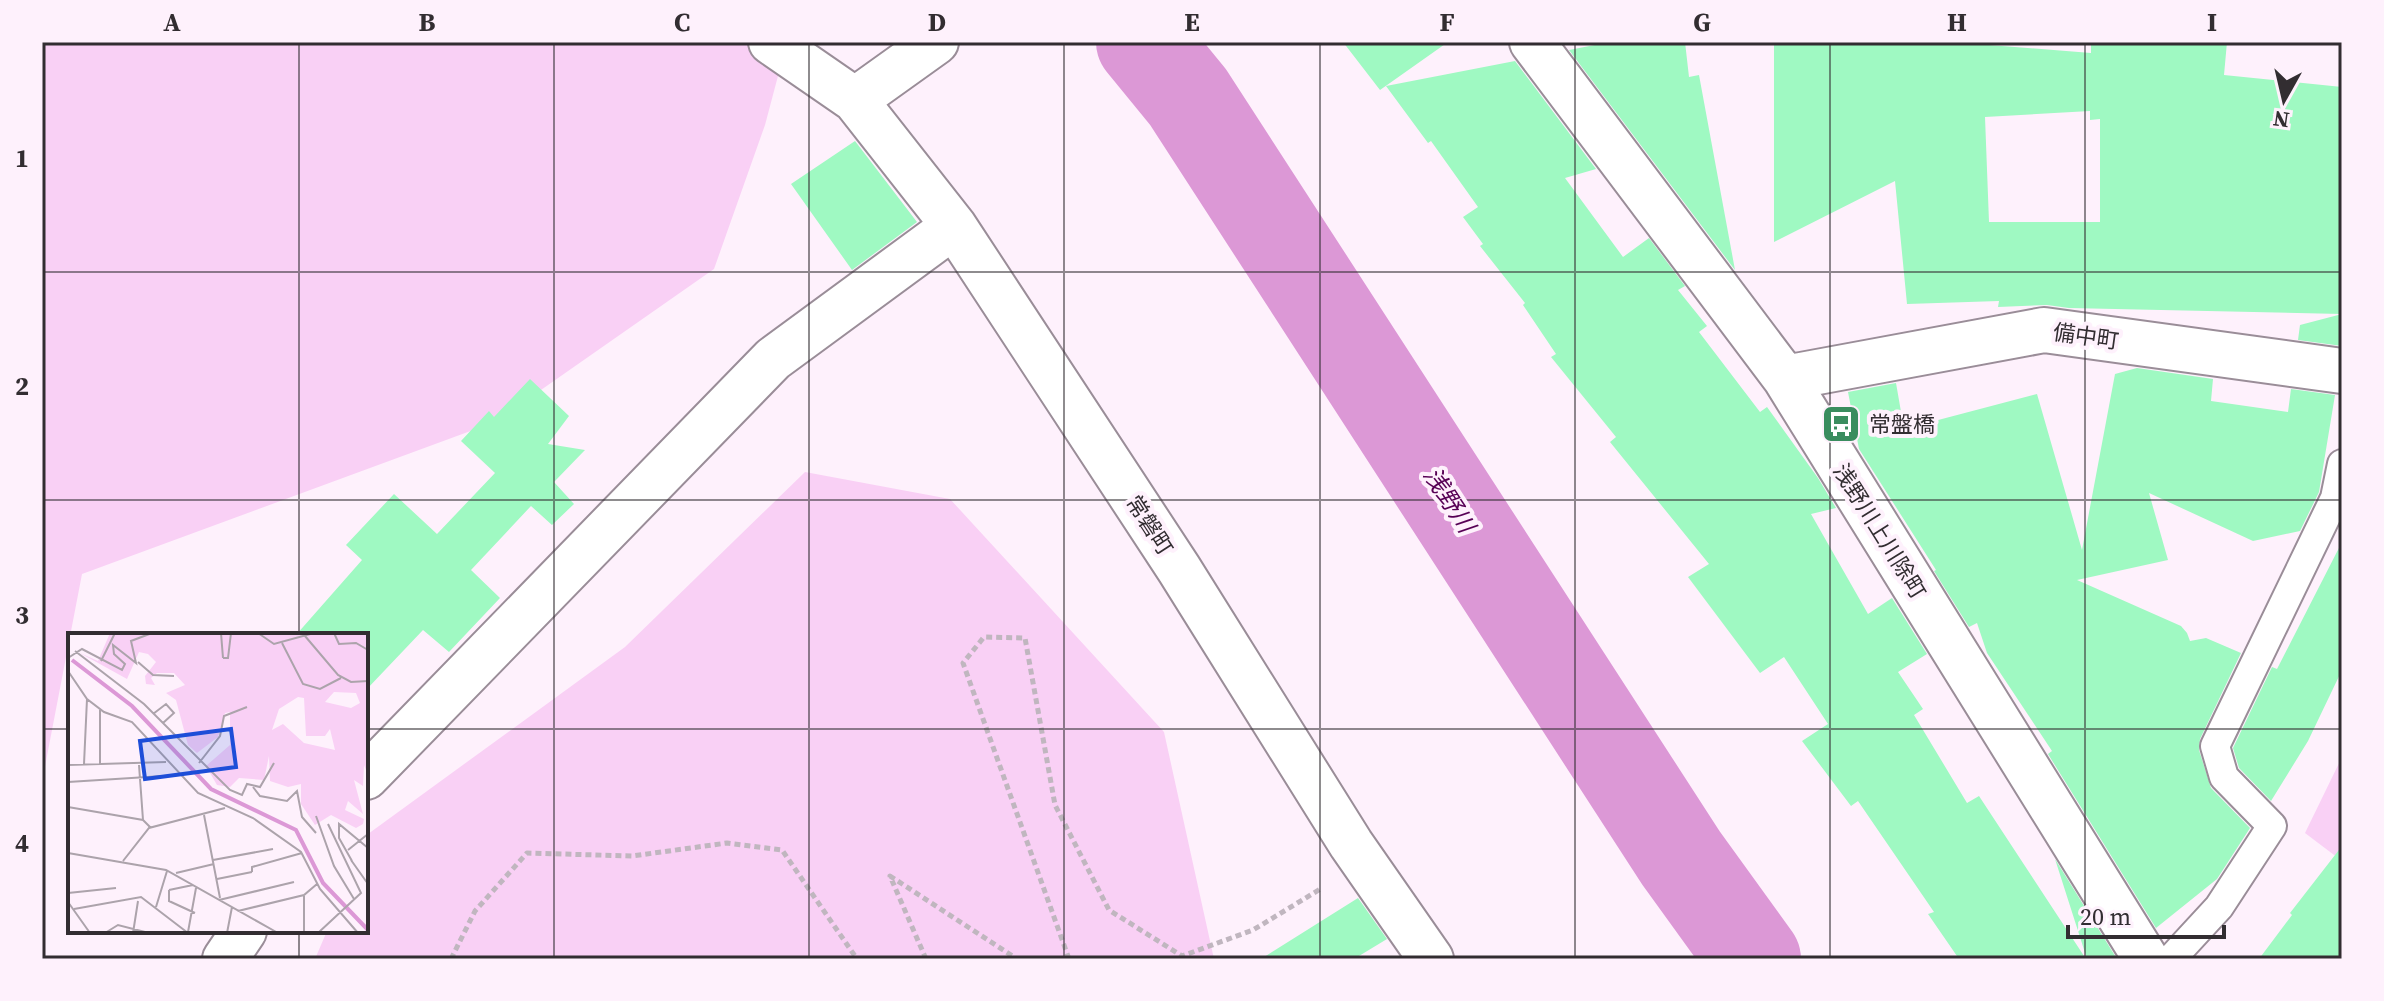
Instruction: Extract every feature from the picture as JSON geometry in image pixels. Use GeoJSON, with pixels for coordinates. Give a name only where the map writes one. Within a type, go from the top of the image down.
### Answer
{"type":"FeatureCollection","features":[{"type":"Feature","properties":{"kind":"street","name":"常磐町"},"geometry":{"type":"LineString","coordinates":[[771,42],[855,100],[954,226],[1179,569],[1351,844],[1431,959]]}},
{"type":"Feature","properties":{"kind":"street"},"geometry":{"type":"LineString","coordinates":[[855,100],[936,42]]}},
{"type":"Feature","properties":{"kind":"street","name":"浅野川上川除町"},"geometry":{"type":"LineString","coordinates":[[1532,42],[1785,378],[2146,959]]}},
{"type":"Feature","properties":{"kind":"street"},"geometry":{"type":"LineString","coordinates":[[368,775],[773,359],[954,226]]}},
{"type":"Feature","properties":{"kind":"street","name":"備中町"},"geometry":{"type":"LineString","coordinates":[[1785,378],[2044,330],[2342,371]]}},
{"type":"Feature","properties":{"kind":"street"},"geometry":{"type":"LineString","coordinates":[[225,959],[243,933]]}},
{"type":"Feature","properties":{"kind":"lane"},"geometry":{"type":"LineString","coordinates":[[2171,959],[2219,907],[2272,826],[2224,777],[2215,746],[2335,498],[2342,464]]}},
{"type":"Feature","properties":{"kind":"path"},"geometry":{"type":"LineString","coordinates":[[1069,959],[963,663],[984,637],[1025,638],[1055,805],[1109,910],[1182,956],[1253,930],[1328,884],[1351,844]]}},
{"type":"Feature","properties":{"kind":"path"},"geometry":{"type":"LineString","coordinates":[[451,959],[475,911],[527,853],[632,856],[727,843],[782,850],[857,959]]}},
{"type":"Feature","properties":{"kind":"path"},"geometry":{"type":"LineString","coordinates":[[926,959],[890,876],[1017,959]]}},
{"type":"Feature","properties":{"kind":"shaded area"},"geometry":{"type":"Polygon","coordinates":[[[42,42],[787,42],[765,125],[714,269],[495,422],[82,574],[71,633],[68,633],[42,782],[42,42]]]}},
{"type":"Feature","properties":{"kind":"shaded area"},"geometry":{"type":"Polygon","coordinates":[[[805,472],[950,499],[1164,732],[1214,959],[315,959],[326,933],[368,933],[368,834],[625,647],[805,472]]]}},
{"type":"Feature","properties":{"kind":"shaded area"},"geometry":{"type":"Polygon","coordinates":[[[2342,757],[2342,861],[2305,833],[2342,757]]]}},
{"type":"Feature","properties":{"kind":"building"},"geometry":{"type":"Polygon","coordinates":[[[1343,42],[1448,42],[1380,90],[1343,42]]]}},
{"type":"Feature","properties":{"kind":"building"},"geometry":{"type":"Polygon","coordinates":[[[1610,42],[1685,42],[1689,77],[1699,75],[1735,270],[1569,50],[1610,42]]]}},
{"type":"Feature","properties":{"kind":"building"},"geometry":{"type":"Polygon","coordinates":[[[1774,42],[1989,42],[1989,45],[2091,53],[2091,42],[2227,42],[2224,75],[2342,87],[2342,314],[2047,305],[1998,307],[1999,301],[1907,304],[1895,181],[1774,242],[1774,42]],[[2090,111],[1985,117],[1989,222],[2100,222],[2100,119],[2090,120],[2090,111]]]}},
{"type":"Feature","properties":{"kind":"building"},"geometry":{"type":"Polygon","coordinates":[[[1515,61],[1596,169],[1565,178],[1623,257],[1649,238],[1685,286],[1678,290],[1707,326],[1699,332],[1760,412],[1767,407],[1818,478],[1836,508],[1811,514],[1868,614],[1892,598],[1927,654],[1898,672],[1923,709],[1914,715],[1967,803],[1979,796],[2086,959],[1959,959],[1928,914],[1934,912],[1858,801],[1851,806],[1802,741],[1828,724],[1784,657],[1760,673],[1688,577],[1709,564],[1610,442],[1616,437],[1551,357],[1556,354],[1523,305],[1525,303],[1480,246],[1483,244],[1463,217],[1478,207],[1431,141],[1428,143],[1386,86],[1515,61]]]}},
{"type":"Feature","properties":{"kind":"building"},"geometry":{"type":"Polygon","coordinates":[[[855,141],[917,222],[852,270],[791,184],[855,141]]]}},
{"type":"Feature","properties":{"kind":"building"},"geometry":{"type":"Polygon","coordinates":[[[2342,314],[2342,346],[2298,340],[2300,325],[2342,314]]]}},
{"type":"Feature","properties":{"kind":"building"},"geometry":{"type":"Polygon","coordinates":[[[2137,368],[2213,379],[2211,401],[2288,412],[2291,389],[2335,395],[2319,492],[2300,531],[2253,541],[2149,493],[2168,560],[2077,580],[2181,626],[2190,641],[2206,638],[2241,653],[2200,739],[2199,750],[2211,788],[2250,828],[2217,879],[2156,928],[2048,754],[2052,751],[1987,653],[1977,623],[1969,627],[1859,449],[1848,392],[1896,383],[1904,429],[2037,394],[2082,550],[2115,374],[2137,368]]]}},
{"type":"Feature","properties":{"kind":"building"},"geometry":{"type":"Polygon","coordinates":[[[530,379],[569,416],[548,444],[585,450],[554,482],[574,504],[552,525],[531,506],[471,570],[500,598],[449,652],[423,630],[368,688],[368,633],[298,633],[362,560],[346,545],[394,494],[437,534],[495,473],[461,441],[489,411],[494,417],[530,379]]]}},
{"type":"Feature","properties":{"kind":"building"},"geometry":{"type":"Polygon","coordinates":[[[2342,542],[2342,670],[2308,741],[2271,801],[2239,768],[2233,748],[2272,667],[2277,669],[2342,542]]]}},
{"type":"Feature","properties":{"kind":"building"},"geometry":{"type":"Polygon","coordinates":[[[2342,846],[2342,959],[2259,959],[2292,915],[2290,913],[2342,846]]]}},
{"type":"Feature","properties":{"kind":"building"},"geometry":{"type":"Polygon","coordinates":[[[2055,859],[2117,959],[2087,959],[2055,859]]]}},
{"type":"Feature","properties":{"kind":"building"},"geometry":{"type":"Polygon","coordinates":[[[1358,898],[1387,939],[1354,959],[1261,959],[1358,898]]]}},
{"type":"Feature","properties":{"kind":"waterway","name":"浅野川"},"geometry":{"type":"LineString","coordinates":[[1143,42],[1188,97],[1681,858],[1754,959]]}},
{"type":"Feature","properties":{"kind":"place","name":"常盤橋"},"geometry":{"type":"Point","coordinates":[1841,424]}}]}
